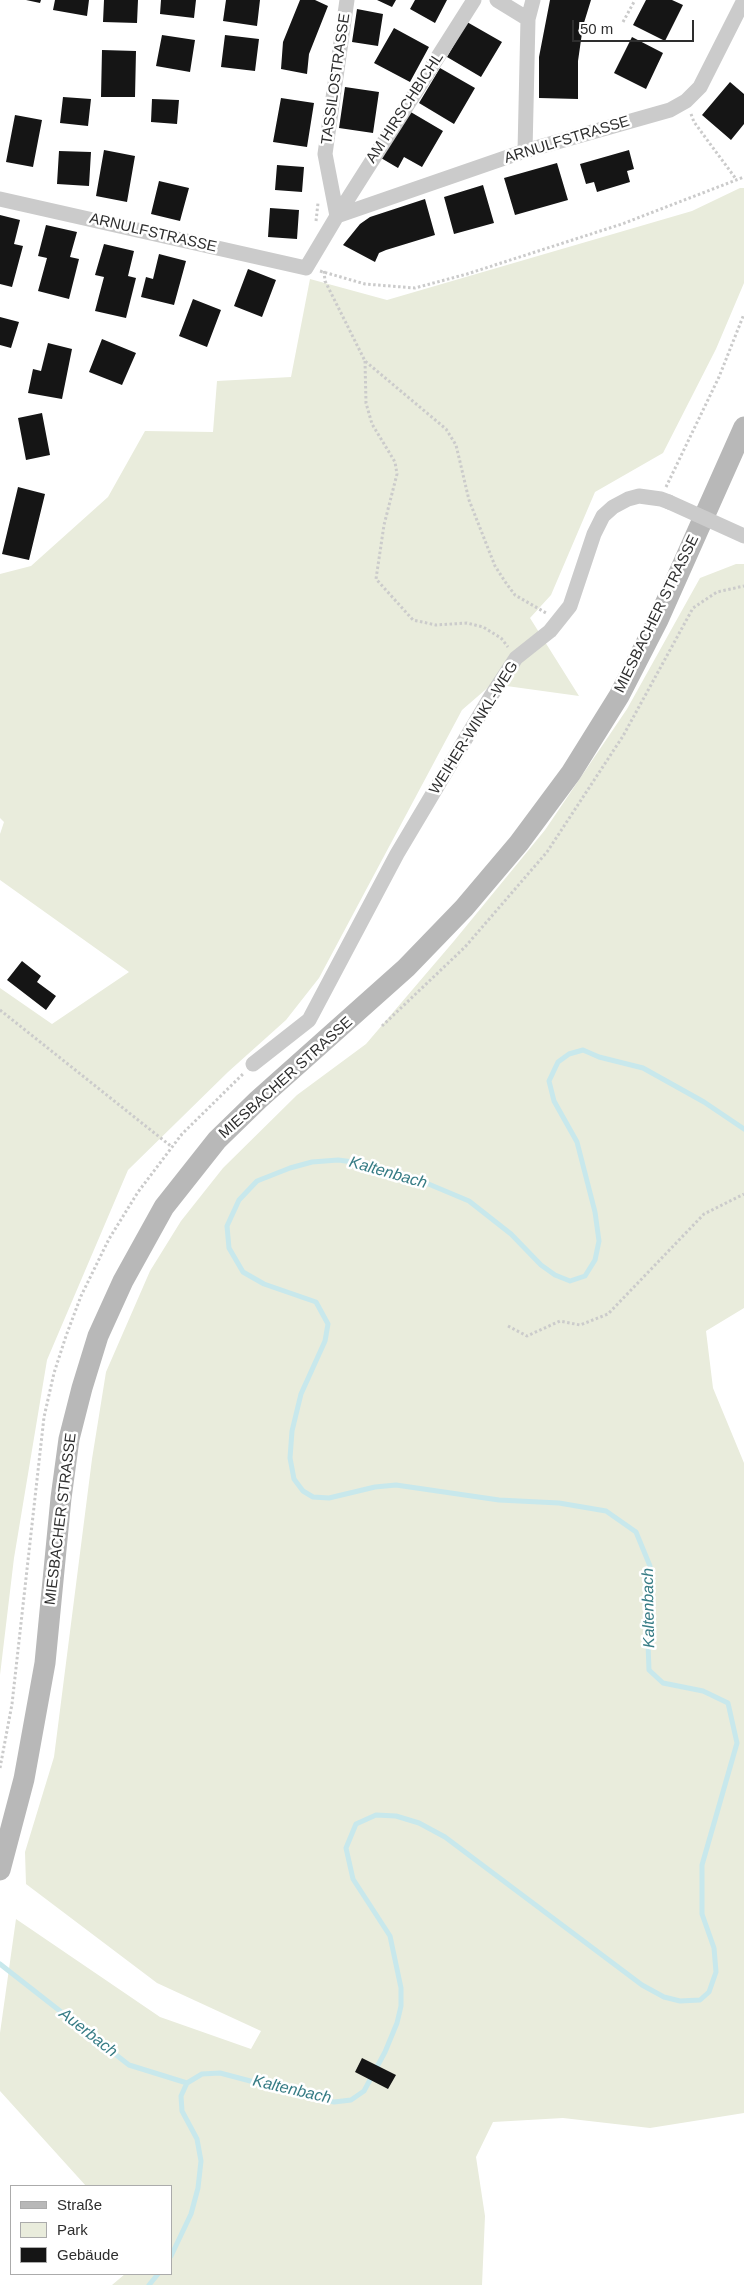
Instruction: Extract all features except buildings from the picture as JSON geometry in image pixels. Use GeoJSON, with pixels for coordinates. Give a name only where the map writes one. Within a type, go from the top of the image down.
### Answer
{"type":"FeatureCollection","features":[{"type":"Feature","properties":{"kind":"main road","name":"MIESBACHER STRASSE"},"geometry":{"type":"LineString","coordinates":[[0,1870],[24,1778],[45,1663],[61,1498],[69,1439],[98,1336],[130,1268],[164,1207],[217,1140],[258,1100],[344,1026],[406,968],[464,908],[501,865],[565,780],[619,696],[658,620],[744,427]]}},
{"type":"Feature","properties":{"kind":"street","name":"TASSILOSTRASSE"},"geometry":{"type":"LineString","coordinates":[[337,216],[325,154],[347,0]]}},
{"type":"Feature","properties":{"kind":"street","name":"AM HIRSCHBICHL"},"geometry":{"type":"LineString","coordinates":[[337,216],[474,0]]}},
{"type":"Feature","properties":{"kind":"street"},"geometry":{"type":"LineString","coordinates":[[497,0],[528,19]]}},
{"type":"Feature","properties":{"kind":"street"},"geometry":{"type":"LineString","coordinates":[[525,151],[528,19],[533,0]]}},
{"type":"Feature","properties":{"kind":"street","name":"ARNULFSTRASSE"},"geometry":{"type":"LineString","coordinates":[[337,216],[525,151],[670,110],[686,101],[700,86],[744,0]]}},
{"type":"Feature","properties":{"kind":"street","name":"ARNULFSTRASSE"},"geometry":{"type":"LineString","coordinates":[[0,199],[306,268]]}},
{"type":"Feature","properties":{"kind":"street"},"geometry":{"type":"LineString","coordinates":[[306,268],[337,216]]}},
{"type":"Feature","properties":{"kind":"street","name":"WEIHER-WINKL-WEG"},"geometry":{"type":"LineString","coordinates":[[253,1064],[310,1020],[397,854],[491,696],[516,658],[560,621],[570,606],[594,534],[603,516],[613,507],[628,499],[639,496],[665,501],[744,536]]}},
{"type":"Feature","properties":{"kind":"path"},"geometry":{"type":"LineString","coordinates":[[623,22],[635,0]]}},
{"type":"Feature","properties":{"kind":"path"},"geometry":{"type":"LineString","coordinates":[[686,101],[694,122],[736,179]]}},
{"type":"Feature","properties":{"kind":"path"},"geometry":{"type":"LineString","coordinates":[[306,268],[324,271],[365,284],[415,288],[467,274],[622,224],[684,202],[744,177]]}},
{"type":"Feature","properties":{"kind":"path"},"geometry":{"type":"LineString","coordinates":[[324,271],[325,281],[365,361],[446,429],[456,444],[469,500],[500,574],[516,595],[560,621]]}},
{"type":"Feature","properties":{"kind":"path"},"geometry":{"type":"LineString","coordinates":[[665,501],[744,314]]}},
{"type":"Feature","properties":{"kind":"path"},"geometry":{"type":"LineString","coordinates":[[365,361],[366,403],[372,424],[394,462],[396,474],[384,525],[376,579],[413,620],[436,625],[467,623],[483,627],[501,638],[516,658]]}},
{"type":"Feature","properties":{"kind":"path"},"geometry":{"type":"LineString","coordinates":[[0,1010],[172,1147]]}},
{"type":"Feature","properties":{"kind":"path"},"geometry":{"type":"LineString","coordinates":[[508,1326],[527,1336],[560,1321],[580,1325],[608,1314],[704,1214],[744,1194]]}},
{"type":"Feature","properties":{"kind":"green space"},"geometry":{"type":"Polygon","coordinates":[[[740,188],[744,188],[744,283],[716,349],[663,453],[595,492],[551,595],[530,618],[579,696],[492,684],[462,710],[319,978],[286,1020],[228,1072],[128,1170],[47,1360],[14,1558],[0,1675],[0,988],[52,1024],[129,972],[0,880],[0,834],[4,822],[0,818],[0,574],[31,566],[108,497],[145,431],[213,432],[217,381],[291,377],[310,279],[387,300],[692,211],[740,188]]]}},
{"type":"Feature","properties":{"kind":"green space"},"geometry":{"type":"Polygon","coordinates":[[[736,564],[744,564],[744,1308],[706,1331],[713,1388],[744,1463],[744,2113],[650,2128],[563,2118],[493,2122],[476,2157],[485,2216],[482,2285],[112,2285],[124,2275],[172,2275],[172,2185],[85,2185],[0,2091],[0,2033],[16,1919],[160,2017],[251,2049],[261,2031],[157,1983],[26,1884],[25,1852],[54,1757],[92,1459],[106,1372],[150,1271],[181,1221],[223,1168],[297,1095],[366,1044],[545,830],[627,709],[700,578],[736,564]]]}},
{"type":"Feature","properties":{"kind":"waterway","name":"Kaltenbach"},"geometry":{"type":"LineString","coordinates":[[172,2254],[191,2214],[198,2188],[201,2161],[197,2139],[182,2111],[181,2096],[187,2083],[202,2074],[220,2073],[334,2102],[351,2100],[364,2091],[385,2052],[397,2023],[401,2006],[401,1988],[390,1936],[353,1879],[346,1848],[356,1824],[376,1815],[396,1816],[419,1823],[445,1837],[642,1985],[664,1997],[680,2001],[700,2000],[709,1992],[716,1972],[714,1948],[702,1914],[702,1865],[737,1743],[728,1703],[703,1691],[663,1683],[649,1670],[648,1643],[652,1603],[650,1566],[636,1532],[606,1511],[559,1503],[499,1500],[396,1485],[375,1487],[329,1498],[313,1497],[303,1491],[294,1479],[290,1458],[292,1431],[301,1394],[325,1341],[328,1324],[316,1302],[264,1284],[243,1272],[229,1248],[227,1226],[239,1200],[257,1181],[290,1168],[312,1162],[338,1160],[361,1163],[407,1175],[469,1201],[511,1234],[541,1265],[555,1275],[570,1281],[585,1276],[595,1260],[599,1241],[595,1212],[577,1142],[554,1101],[549,1081],[558,1062],[569,1054],[583,1050],[599,1057],[643,1068],[704,1102],[744,1129]]}},
{"type":"Feature","properties":{"kind":"waterway","name":"Auerbach"},"geometry":{"type":"LineString","coordinates":[[0,1964],[129,2065],[187,2083]]}},
{"type":"Feature","properties":{"kind":"waterway","name":"Kaltenbach"},"geometry":{"type":"LineString","coordinates":[[149,2285],[157,2275]]}}]}
